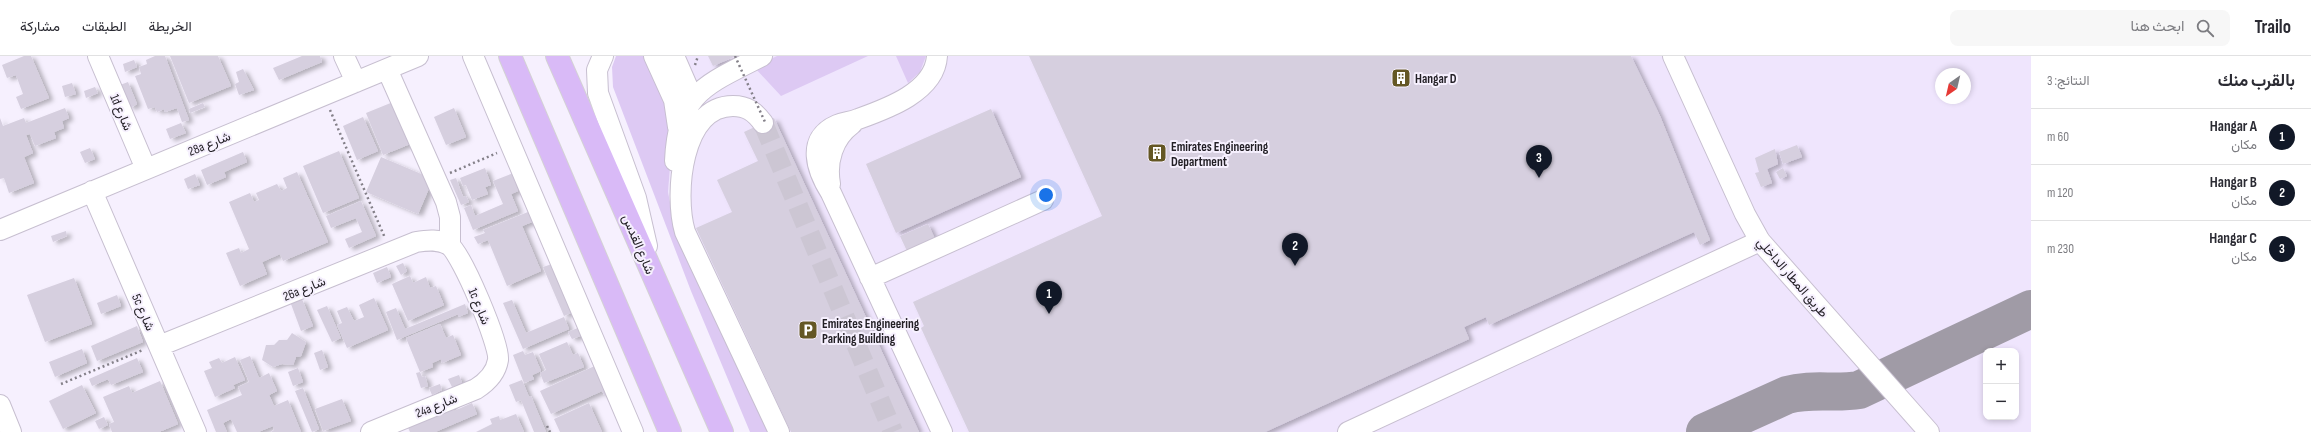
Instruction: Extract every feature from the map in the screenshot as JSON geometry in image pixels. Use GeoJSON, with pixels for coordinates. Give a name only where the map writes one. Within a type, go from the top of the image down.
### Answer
{"type":"FeatureCollection","features":[{"type":"Feature","properties":{"kind":"main road"},"geometry":{"type":"LineString","coordinates":[[510,56],[670,432]]}},
{"type":"Feature","properties":{"kind":"main road","name":"شارع القدس"},"geometry":{"type":"LineString","coordinates":[[557,56],[653,278],[722,432]]}},
{"type":"Feature","properties":{"kind":"street","name":"1d شارع"},"geometry":{"type":"LineString","coordinates":[[98,56],[146,169]]}},
{"type":"Feature","properties":{"kind":"street"},"geometry":{"type":"LineString","coordinates":[[344,56],[356,82]]}},
{"type":"Feature","properties":{"kind":"street","name":"28a شارع"},"geometry":{"type":"LineString","coordinates":[[0,230],[418,56]]}},
{"type":"Feature","properties":{"kind":"street"},"geometry":{"type":"LineString","coordinates":[[603,56],[597,70],[598,93],[636,198],[653,278]]}},
{"type":"Feature","properties":{"kind":"street"},"geometry":{"type":"LineString","coordinates":[[654,56],[674,100],[678,114],[674,174],[680,191]]}},
{"type":"Feature","properties":{"kind":"street"},"geometry":{"type":"LineString","coordinates":[[674,56],[688,88],[690,103]]}},
{"type":"Feature","properties":{"kind":"street"},"geometry":{"type":"LineString","coordinates":[[678,128],[690,103],[711,84],[762,56]]}},
{"type":"Feature","properties":{"kind":"street"},"geometry":{"type":"LineString","coordinates":[[937,56],[932,73],[921,88],[906,98],[857,120],[838,138],[832,149],[828,175],[832,193],[942,432]]}},
{"type":"Feature","properties":{"kind":"street","name":"طريق المطار الداخلي"},"geometry":{"type":"LineString","coordinates":[[1672,56],[1745,214],[1760,241],[1929,432]]}},
{"type":"Feature","properties":{"kind":"street"},"geometry":{"type":"LineString","coordinates":[[471,59],[512,147],[634,432]]}},
{"type":"Feature","properties":{"kind":"street"},"geometry":{"type":"LineString","coordinates":[[387,69],[436,180],[450,217],[450,246]]}},
{"type":"Feature","properties":{"kind":"street"},"geometry":{"type":"LineString","coordinates":[[764,123],[750,109],[740,106],[721,108],[704,117],[696,126],[690,139],[680,191],[681,214],[685,232],[779,432]]}},
{"type":"Feature","properties":{"kind":"street","name":"5c شارع"},"geometry":{"type":"LineString","coordinates":[[92,191],[196,432]]}},
{"type":"Feature","properties":{"kind":"street"},"geometry":{"type":"LineString","coordinates":[[870,278],[1043,200]]}},
{"type":"Feature","properties":{"kind":"street","name":"26a شارع"},"geometry":{"type":"LineString","coordinates":[[158,345],[392,252],[426,240],[434,240],[450,246]]}},
{"type":"Feature","properties":{"kind":"street"},"geometry":{"type":"LineString","coordinates":[[1348,432],[1760,241]]}},
{"type":"Feature","properties":{"kind":"street","name":"1c شارع"},"geometry":{"type":"LineString","coordinates":[[450,246],[462,262],[496,345],[498,361],[495,370]]}},
{"type":"Feature","properties":{"kind":"street","name":"24a شارع"},"geometry":{"type":"LineString","coordinates":[[370,432],[476,389],[484,384],[495,370]]}},
{"type":"Feature","properties":{"kind":"street"},"geometry":{"type":"LineString","coordinates":[[0,405],[11,432]]}},
{"type":"Feature","properties":{"kind":"path"},"geometry":{"type":"LineString","coordinates":[[735,56],[764,123]]}},
{"type":"Feature","properties":{"kind":"path"},"geometry":{"type":"LineString","coordinates":[[323,95],[392,252]]}},
{"type":"Feature","properties":{"kind":"path"},"geometry":{"type":"LineString","coordinates":[[436,180],[512,147]]}},
{"type":"Feature","properties":{"kind":"path"},"geometry":{"type":"LineString","coordinates":[[61,384],[158,345]]}},
{"type":"Feature","properties":{"kind":"path"},"geometry":{"type":"LineString","coordinates":[[547,426],[550,432]]}},
{"type":"Feature","properties":{"kind":"shaded area"},"geometry":{"type":"Polygon","coordinates":[[[616,56],[651,56],[674,119],[668,192],[671,207],[773,432],[750,432],[691,291],[613,87],[612,67],[616,56]]]}},
{"type":"Feature","properties":{"kind":"shaded area"},"geometry":{"type":"Polygon","coordinates":[[[652,56],[2031,56],[2031,432],[773,432],[671,207],[668,192],[674,119],[652,56]]]}},
{"type":"Feature","properties":{"kind":"shaded area"},"geometry":{"type":"Polygon","coordinates":[[[777,56],[868,56],[781,96],[754,67],[777,56]]]}},
{"type":"Feature","properties":{"kind":"shaded area"},"geometry":{"type":"Polygon","coordinates":[[[896,56],[926,56],[920,72],[908,83],[896,56]]]}},
{"type":"Feature","properties":{"kind":"building"},"geometry":{"type":"Polygon","coordinates":[[[24,56],[31,56],[49,98],[21,109],[16,97],[23,94],[16,75],[7,78],[2,65],[24,56]]]}},
{"type":"Feature","properties":{"kind":"building"},"geometry":{"type":"Polygon","coordinates":[[[155,56],[165,56],[189,120],[182,122],[177,108],[165,112],[164,109],[157,112],[155,107],[148,109],[135,76],[141,74],[139,67],[147,64],[146,60],[155,56]]]}},
{"type":"Feature","properties":{"kind":"building"},"geometry":{"type":"Polygon","coordinates":[[[170,56],[218,56],[231,86],[189,103],[170,56]]]}},
{"type":"Feature","properties":{"kind":"building"},"geometry":{"type":"Polygon","coordinates":[[[302,56],[320,56],[322,62],[279,80],[273,68],[302,56]]]}},
{"type":"Feature","properties":{"kind":"building"},"geometry":{"type":"Polygon","coordinates":[[[708,56],[736,56],[713,66],[708,56]]]}},
{"type":"Feature","properties":{"kind":"building"},"geometry":{"type":"Polygon","coordinates":[[[1029,56],[1631,56],[1660,116],[1710,240],[1700,245],[1694,232],[1489,325],[1486,317],[1464,327],[1469,339],[1265,432],[969,432],[921,328],[924,326],[913,302],[1102,216],[1029,56]]]}},
{"type":"Feature","properties":{"kind":"building"},"geometry":{"type":"Polygon","coordinates":[[[134,60],[137,67],[125,72],[123,64],[134,60]]]}},
{"type":"Feature","properties":{"kind":"building"},"geometry":{"type":"Polygon","coordinates":[[[243,69],[254,90],[239,95],[235,84],[239,82],[236,72],[243,69]]]}},
{"type":"Feature","properties":{"kind":"building"},"geometry":{"type":"Polygon","coordinates":[[[128,82],[137,104],[130,108],[120,85],[128,82]]]}},
{"type":"Feature","properties":{"kind":"building"},"geometry":{"type":"Polygon","coordinates":[[[72,83],[76,94],[65,97],[62,86],[72,83]]]}},
{"type":"Feature","properties":{"kind":"building"},"geometry":{"type":"Polygon","coordinates":[[[95,87],[98,93],[86,98],[84,91],[95,87]]]}},
{"type":"Feature","properties":{"kind":"building"},"geometry":{"type":"Polygon","coordinates":[[[398,100],[415,142],[383,155],[366,113],[398,100]]]}},
{"type":"Feature","properties":{"kind":"building"},"geometry":{"type":"Polygon","coordinates":[[[203,103],[205,107],[190,113],[189,109],[203,103]]]}},
{"type":"Feature","properties":{"kind":"building"},"geometry":{"type":"Polygon","coordinates":[[[65,108],[69,118],[62,121],[64,128],[54,132],[56,138],[35,146],[30,134],[26,135],[33,153],[24,157],[34,183],[9,193],[4,178],[0,179],[0,118],[3,126],[24,118],[26,123],[65,108]]]}},
{"type":"Feature","properties":{"kind":"building"},"geometry":{"type":"Polygon","coordinates":[[[454,108],[466,137],[446,145],[434,117],[454,108]]]}},
{"type":"Feature","properties":{"kind":"building"},"geometry":{"type":"Polygon","coordinates":[[[991,109],[1021,177],[896,233],[866,164],[991,109]]]}},
{"type":"Feature","properties":{"kind":"building"},"geometry":{"type":"Polygon","coordinates":[[[363,117],[378,151],[357,160],[343,126],[363,117]]]}},
{"type":"Feature","properties":{"kind":"building","name":"Emirates Engineering Parking Building"},"geometry":{"type":"Polygon","coordinates":[[[774,118],[919,432],[791,432],[696,228],[732,212],[717,180],[758,161],[744,132],[774,118]]]}},
{"type":"Feature","properties":{"kind":"building"},"geometry":{"type":"Polygon","coordinates":[[[181,123],[186,133],[170,139],[166,129],[181,123]]]}},
{"type":"Feature","properties":{"kind":"building"},"geometry":{"type":"Polygon","coordinates":[[[1797,145],[1802,157],[1783,164],[1779,152],[1797,145]]]}},
{"type":"Feature","properties":{"kind":"building"},"geometry":{"type":"Polygon","coordinates":[[[90,148],[95,159],[85,163],[80,152],[90,148]]]}},
{"type":"Feature","properties":{"kind":"building"},"geometry":{"type":"Polygon","coordinates":[[[1775,149],[1778,164],[1767,169],[1772,183],[1761,187],[1755,173],[1759,172],[1755,158],[1775,149]]]}},
{"type":"Feature","properties":{"kind":"building"},"geometry":{"type":"Polygon","coordinates":[[[339,151],[359,198],[323,213],[303,166],[339,151]]]}},
{"type":"Feature","properties":{"kind":"building"},"geometry":{"type":"Polygon","coordinates":[[[243,152],[247,162],[224,172],[226,177],[207,185],[201,170],[243,152]]]}},
{"type":"Feature","properties":{"kind":"building"},"geometry":{"type":"Polygon","coordinates":[[[381,157],[433,179],[418,214],[366,192],[381,157]]]}},
{"type":"Feature","properties":{"kind":"building"},"geometry":{"type":"Polygon","coordinates":[[[485,168],[491,185],[485,187],[488,194],[472,200],[466,185],[463,186],[460,178],[485,168]]]}},
{"type":"Feature","properties":{"kind":"building"},"geometry":{"type":"Polygon","coordinates":[[[1783,168],[1787,176],[1780,179],[1776,172],[1783,168]]]}},
{"type":"Feature","properties":{"kind":"building"},"geometry":{"type":"Polygon","coordinates":[[[297,172],[328,242],[283,261],[280,254],[262,262],[267,274],[240,286],[226,253],[239,248],[241,253],[249,249],[229,202],[250,193],[254,202],[259,200],[256,193],[277,184],[281,191],[287,188],[283,178],[297,172]]]}},
{"type":"Feature","properties":{"kind":"building"},"geometry":{"type":"Polygon","coordinates":[[[516,172],[521,183],[516,185],[518,191],[511,194],[518,211],[473,230],[464,208],[471,205],[475,216],[503,204],[493,181],[516,172]]]}},
{"type":"Feature","properties":{"kind":"building"},"geometry":{"type":"Polygon","coordinates":[[[195,174],[200,185],[188,189],[184,179],[195,174]]]}},
{"type":"Feature","properties":{"kind":"building"},"geometry":{"type":"Polygon","coordinates":[[[456,178],[463,197],[466,196],[469,202],[461,205],[450,180],[456,178]]]}},
{"type":"Feature","properties":{"kind":"building"},"geometry":{"type":"Polygon","coordinates":[[[361,201],[376,236],[349,248],[345,239],[362,232],[356,218],[331,228],[326,216],[361,201]]]}},
{"type":"Feature","properties":{"kind":"building"},"geometry":{"type":"Polygon","coordinates":[[[533,210],[537,220],[522,226],[541,271],[507,286],[488,240],[478,244],[474,237],[485,233],[483,230],[533,210]]]}},
{"type":"Feature","properties":{"kind":"building"},"geometry":{"type":"Polygon","coordinates":[[[928,224],[935,239],[907,251],[900,236],[928,224]]]}},
{"type":"Feature","properties":{"kind":"building"},"geometry":{"type":"Polygon","coordinates":[[[66,231],[67,236],[53,242],[51,236],[66,231]]]}},
{"type":"Feature","properties":{"kind":"building"},"geometry":{"type":"Polygon","coordinates":[[[403,263],[407,271],[401,275],[396,266],[403,263]]]}},
{"type":"Feature","properties":{"kind":"building"},"geometry":{"type":"Polygon","coordinates":[[[555,263],[575,311],[564,316],[543,267],[555,263]]]}},
{"type":"Feature","properties":{"kind":"building"},"geometry":{"type":"Polygon","coordinates":[[[387,267],[391,277],[377,283],[373,273],[387,267]]]}},
{"type":"Feature","properties":{"kind":"building"},"geometry":{"type":"Polygon","coordinates":[[[410,276],[413,283],[426,277],[430,288],[436,286],[444,305],[408,321],[392,284],[410,276]]]}},
{"type":"Feature","properties":{"kind":"building"},"geometry":{"type":"Polygon","coordinates":[[[74,278],[92,324],[45,342],[27,295],[74,278]]]}},
{"type":"Feature","properties":{"kind":"building"},"geometry":{"type":"Polygon","coordinates":[[[117,295],[121,306],[101,314],[97,303],[117,295]]]}},
{"type":"Feature","properties":{"kind":"building"},"geometry":{"type":"Polygon","coordinates":[[[374,298],[388,330],[347,348],[337,325],[342,323],[337,311],[347,307],[354,321],[364,317],[359,305],[374,298]]]}},
{"type":"Feature","properties":{"kind":"building"},"geometry":{"type":"Polygon","coordinates":[[[302,299],[313,326],[301,331],[291,304],[302,299]]]}},
{"type":"Feature","properties":{"kind":"building"},"geometry":{"type":"Polygon","coordinates":[[[512,300],[526,333],[564,317],[569,329],[523,349],[503,303],[512,300]]]}},
{"type":"Feature","properties":{"kind":"building"},"geometry":{"type":"Polygon","coordinates":[[[465,304],[468,313],[458,317],[458,314],[397,340],[386,312],[396,308],[405,329],[465,304]]]}},
{"type":"Feature","properties":{"kind":"building"},"geometry":{"type":"Polygon","coordinates":[[[327,306],[341,338],[332,342],[317,310],[327,306]]]}},
{"type":"Feature","properties":{"kind":"building"},"geometry":{"type":"Polygon","coordinates":[[[440,324],[446,338],[453,335],[461,355],[442,363],[441,359],[432,363],[433,367],[420,372],[406,338],[440,324]]]}},
{"type":"Feature","properties":{"kind":"building"},"geometry":{"type":"Polygon","coordinates":[[[137,326],[143,342],[97,361],[91,346],[137,326]]]}},
{"type":"Feature","properties":{"kind":"building"},"geometry":{"type":"Polygon","coordinates":[[[580,327],[583,335],[572,339],[568,332],[580,327]]]}},
{"type":"Feature","properties":{"kind":"building"},"geometry":{"type":"Polygon","coordinates":[[[292,333],[306,342],[301,356],[296,357],[293,365],[282,364],[273,367],[262,360],[266,345],[274,345],[279,340],[287,340],[292,333]]]}},
{"type":"Feature","properties":{"kind":"building"},"geometry":{"type":"Polygon","coordinates":[[[567,342],[573,355],[578,353],[584,367],[544,383],[540,373],[546,370],[539,354],[567,342]]]}},
{"type":"Feature","properties":{"kind":"building"},"geometry":{"type":"Polygon","coordinates":[[[82,349],[87,363],[55,377],[49,362],[82,349]]]}},
{"type":"Feature","properties":{"kind":"building"},"geometry":{"type":"Polygon","coordinates":[[[322,350],[328,367],[320,370],[314,353],[322,350]]]}},
{"type":"Feature","properties":{"kind":"building"},"geometry":{"type":"Polygon","coordinates":[[[523,351],[525,355],[533,352],[541,371],[532,375],[534,379],[524,383],[513,355],[523,351]]]}},
{"type":"Feature","properties":{"kind":"building"},"geometry":{"type":"Polygon","coordinates":[[[250,356],[259,378],[269,373],[277,391],[269,395],[274,406],[288,400],[301,432],[271,432],[274,430],[273,426],[258,432],[237,432],[231,419],[223,423],[227,432],[216,432],[207,410],[242,395],[238,387],[249,382],[240,360],[250,356]]]}},
{"type":"Feature","properties":{"kind":"building"},"geometry":{"type":"Polygon","coordinates":[[[235,357],[245,380],[233,385],[235,388],[215,397],[204,371],[212,368],[209,362],[219,358],[222,363],[235,357]]]}},
{"type":"Feature","properties":{"kind":"building"},"geometry":{"type":"Polygon","coordinates":[[[137,358],[143,372],[111,385],[108,379],[92,386],[89,379],[137,358]]]}},
{"type":"Feature","properties":{"kind":"building"},"geometry":{"type":"Polygon","coordinates":[[[599,364],[611,391],[604,395],[602,391],[551,414],[540,391],[599,364]]]}},
{"type":"Feature","properties":{"kind":"building"},"geometry":{"type":"Polygon","coordinates":[[[298,368],[303,382],[293,386],[288,372],[298,368]]]}},
{"type":"Feature","properties":{"kind":"building"},"geometry":{"type":"Polygon","coordinates":[[[420,372],[422,377],[425,376],[428,386],[421,388],[416,373],[420,372]]]}},
{"type":"Feature","properties":{"kind":"building"},"geometry":{"type":"Polygon","coordinates":[[[459,375],[462,383],[452,387],[448,379],[459,375]]]}},
{"type":"Feature","properties":{"kind":"building"},"geometry":{"type":"Polygon","coordinates":[[[522,380],[529,397],[531,396],[546,432],[534,432],[521,400],[516,402],[509,385],[522,380]]]}},
{"type":"Feature","properties":{"kind":"building"},"geometry":{"type":"Polygon","coordinates":[[[160,381],[178,424],[159,432],[112,432],[109,424],[114,422],[103,397],[129,386],[132,393],[160,381]]]}},
{"type":"Feature","properties":{"kind":"building"},"geometry":{"type":"Polygon","coordinates":[[[440,384],[442,390],[432,395],[429,388],[440,384]]]}},
{"type":"Feature","properties":{"kind":"building"},"geometry":{"type":"Polygon","coordinates":[[[82,385],[96,413],[63,429],[49,401],[82,385]]]}},
{"type":"Feature","properties":{"kind":"building"},"geometry":{"type":"Polygon","coordinates":[[[303,388],[319,429],[312,432],[295,391],[303,388]]]}},
{"type":"Feature","properties":{"kind":"building"},"geometry":{"type":"Polygon","coordinates":[[[342,399],[351,421],[323,431],[315,409],[342,399]]]}},
{"type":"Feature","properties":{"kind":"building"},"geometry":{"type":"Polygon","coordinates":[[[451,402],[454,411],[472,403],[477,414],[435,432],[410,432],[405,421],[451,402]]]}},
{"type":"Feature","properties":{"kind":"building"},"geometry":{"type":"Polygon","coordinates":[[[589,403],[602,432],[560,432],[554,419],[589,403]]]}},
{"type":"Feature","properties":{"kind":"building"},"geometry":{"type":"Polygon","coordinates":[[[516,414],[524,432],[476,432],[492,424],[490,419],[499,416],[500,420],[516,414]]]}},
{"type":"Feature","properties":{"kind":"building"},"geometry":{"type":"Polygon","coordinates":[[[104,417],[108,425],[99,429],[95,421],[104,417]]]}},
{"type":"Feature","properties":{"kind":"taxiway"},"geometry":{"type":"LineString","coordinates":[[1705,432],[1787,395],[1814,391],[1859,390],[2031,309]]}},
{"type":"Feature","properties":{"kind":"tunnel"},"geometry":{"type":"LineString","coordinates":[[763,123],[893,432]]}},
{"type":"Feature","properties":{"kind":"place","name":"Hangar D"},"geometry":{"type":"Point","coordinates":[1401,78]}},
{"type":"Feature","properties":{"kind":"place","name":"Emirates Engineering Department"},"geometry":{"type":"Point","coordinates":[1157,153]}},
{"type":"Feature","properties":{"kind":"place","name":"Hangar C"},"geometry":{"type":"Point","coordinates":[1539,178]}},
{"type":"Feature","properties":{"kind":"place","name":"Hangar B"},"geometry":{"type":"Point","coordinates":[1295,266]}},
{"type":"Feature","properties":{"kind":"place","name":"Hangar A"},"geometry":{"type":"Point","coordinates":[1049,314]}},
{"type":"Feature","properties":{"kind":"place","name":"Emirates Engineering Parking Building"},"geometry":{"type":"Point","coordinates":[808,330]}}]}
